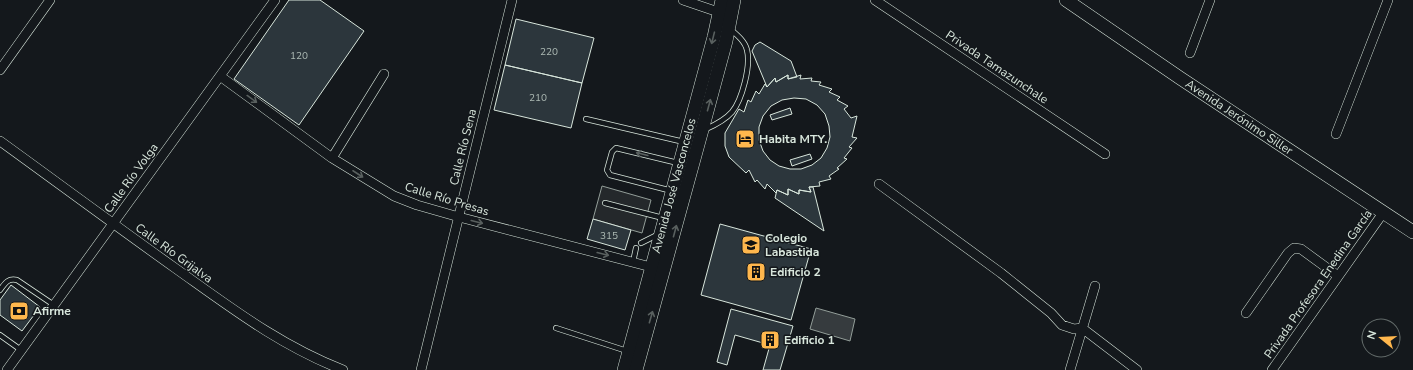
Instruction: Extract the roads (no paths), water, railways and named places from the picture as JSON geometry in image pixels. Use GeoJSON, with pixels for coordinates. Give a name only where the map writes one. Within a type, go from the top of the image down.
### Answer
{"type":"FeatureCollection","features":[{"type":"Feature","properties":{"kind":"main road","name":"Avenida José Vasconcelos"},"geometry":{"type":"LineString","coordinates":[[636,370],[635,353],[651,267],[660,233],[725,14],[734,0]]}},
{"type":"Feature","properties":{"kind":"main road","name":"Avenida Jerónimo Siller"},"geometry":{"type":"LineString","coordinates":[[1066,0],[1180,78],[1413,232]]}},
{"type":"Feature","properties":{"kind":"main road","name":"Avenida José Vasconcelos"},"geometry":{"type":"LineString","coordinates":[[624,370],[635,353],[702,130],[725,14]]}},
{"type":"Feature","properties":{"kind":"street"},"geometry":{"type":"LineString","coordinates":[[0,70],[50,0]]}},
{"type":"Feature","properties":{"kind":"street","name":"Calle Río Volga"},"geometry":{"type":"LineString","coordinates":[[7,370],[275,0]]}},
{"type":"Feature","properties":{"kind":"street","name":"Calle Río Sena"},"geometry":{"type":"LineString","coordinates":[[421,370],[512,0]]}},
{"type":"Feature","properties":{"kind":"street"},"geometry":{"type":"LineString","coordinates":[[683,0],[725,14]]}},
{"type":"Feature","properties":{"kind":"street","name":"Privada Tamazunchale"},"geometry":{"type":"LineString","coordinates":[[875,0],[1105,154]]}},
{"type":"Feature","properties":{"kind":"street"},"geometry":{"type":"LineString","coordinates":[[1190,53],[1210,0]]}},
{"type":"Feature","properties":{"kind":"street"},"geometry":{"type":"LineString","coordinates":[[1336,134],[1388,0]]}},
{"type":"Feature","properties":{"kind":"street"},"geometry":{"type":"LineString","coordinates":[[332,158],[384,74]]}},
{"type":"Feature","properties":{"kind":"street","name":"Calle Río Presas"},"geometry":{"type":"LineString","coordinates":[[220,76],[332,158],[394,196],[417,205],[459,217],[651,267]]}},
{"type":"Feature","properties":{"kind":"street","name":"Calle Río Grijalva"},"geometry":{"type":"LineString","coordinates":[[0,141],[233,310],[274,337],[311,357],[343,370]]}},
{"type":"Feature","properties":{"kind":"street"},"geometry":{"type":"LineString","coordinates":[[879,184],[1001,273],[1051,313],[1062,325],[1074,329],[1082,328],[1137,370]]}},
{"type":"Feature","properties":{"kind":"street","name":"Privada Profesora Enedina García"},"geometry":{"type":"LineString","coordinates":[[1272,370],[1383,213]]}},
{"type":"Feature","properties":{"kind":"street"},"geometry":{"type":"LineString","coordinates":[[1246,313],[1288,253],[1294,248],[1301,249],[1338,276]]}},
{"type":"Feature","properties":{"kind":"street"},"geometry":{"type":"LineString","coordinates":[[1070,370],[1095,286]]}},
{"type":"Feature","properties":{"kind":"lane"},"geometry":{"type":"LineString","coordinates":[[702,130],[716,124],[731,113],[743,86],[747,69],[747,50],[725,14]]}},
{"type":"Feature","properties":{"kind":"lane"},"geometry":{"type":"LineString","coordinates":[[586,119],[686,143]]}},
{"type":"Feature","properties":{"kind":"lane"},"geometry":{"type":"LineString","coordinates":[[672,192],[608,174],[607,170],[612,152],[617,148],[680,164]]}},
{"type":"Feature","properties":{"kind":"lane"},"geometry":{"type":"LineString","coordinates":[[605,203],[664,219]]}},
{"type":"Feature","properties":{"kind":"lane"},"geometry":{"type":"LineString","coordinates":[[641,243],[660,233]]}},
{"type":"Feature","properties":{"kind":"lane"},"geometry":{"type":"LineString","coordinates":[[633,262],[636,248]]}},
{"type":"Feature","properties":{"kind":"lane"},"geometry":{"type":"LineString","coordinates":[[0,290],[7,281],[12,279],[17,280],[54,305]]}},
{"type":"Feature","properties":{"kind":"lane"},"geometry":{"type":"LineString","coordinates":[[556,328],[635,353]]}},
{"type":"Feature","properties":{"kind":"lane"},"geometry":{"type":"LineString","coordinates":[[0,335],[21,350]]}},
{"type":"Feature","properties":{"kind":"place","name":"Habita MTY."},"geometry":{"type":"Point","coordinates":[745,139]}},
{"type":"Feature","properties":{"kind":"place","name":"Colegio Labastida"},"geometry":{"type":"Point","coordinates":[751,245]}},
{"type":"Feature","properties":{"kind":"place","name":"Edificio 2"},"geometry":{"type":"Point","coordinates":[756,272]}},
{"type":"Feature","properties":{"kind":"place","name":"Afirme"},"geometry":{"type":"Point","coordinates":[19,311]}},
{"type":"Feature","properties":{"kind":"place","name":"Edificio 1"},"geometry":{"type":"Point","coordinates":[770,340]}}]}
